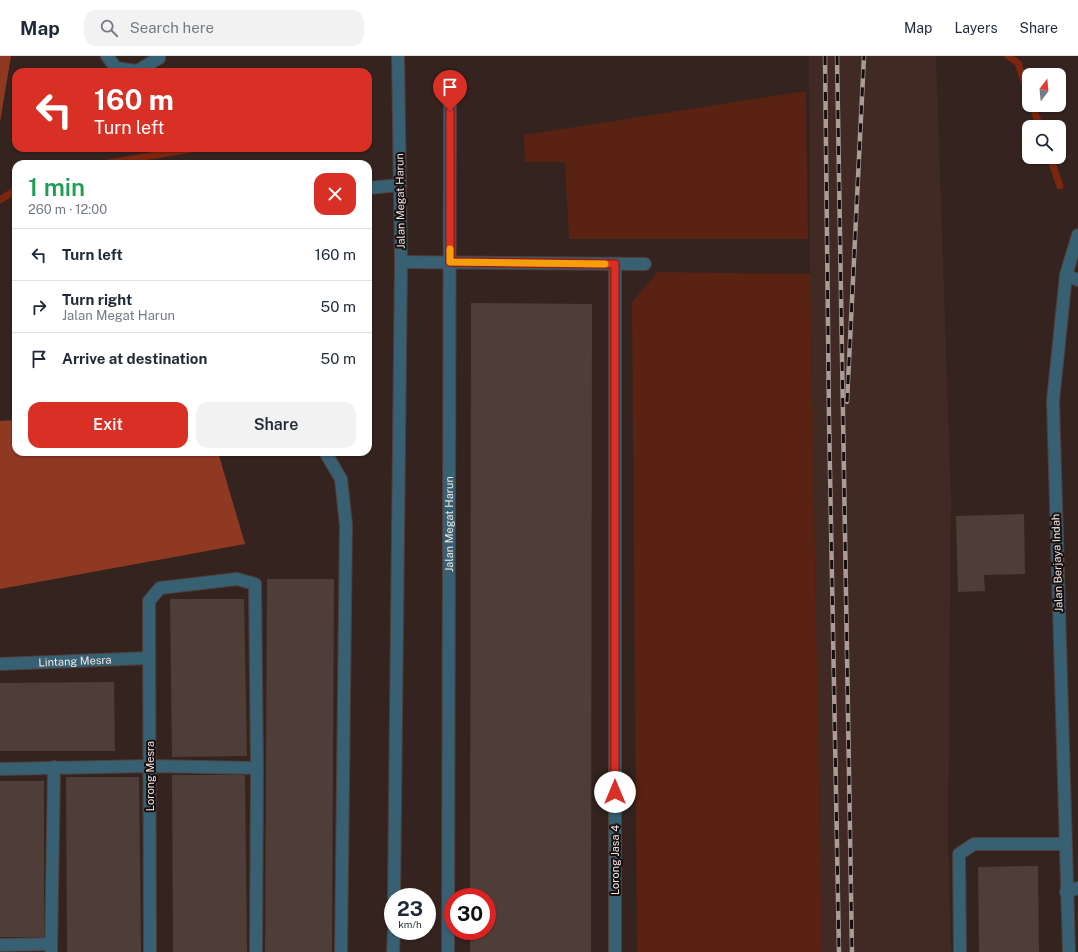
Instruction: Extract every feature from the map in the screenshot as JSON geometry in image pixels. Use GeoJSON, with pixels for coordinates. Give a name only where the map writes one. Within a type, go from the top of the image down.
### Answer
{"type":"FeatureCollection","features":[{"type":"Feature","properties":{"kind":"street"},"geometry":{"type":"LineString","coordinates":[[107,56],[116,68]]}},
{"type":"Feature","properties":{"kind":"street"},"geometry":{"type":"LineString","coordinates":[[142,68],[160,56]]}},
{"type":"Feature","properties":{"kind":"street","name":"Jalan Megat Harun"},"geometry":{"type":"LineString","coordinates":[[394,888],[401,262],[398,56]]}},
{"type":"Feature","properties":{"kind":"street","name":"Jalan Megat Harun"},"geometry":{"type":"LineString","coordinates":[[448,952],[450,96]]}},
{"type":"Feature","properties":{"kind":"street"},"geometry":{"type":"LineString","coordinates":[[372,188],[400,185]]}},
{"type":"Feature","properties":{"kind":"street","name":"Jalan Berjaya Indah"},"geometry":{"type":"LineString","coordinates":[[1069,952],[1066,892],[1053,401],[1066,275],[1078,235]]}},
{"type":"Feature","properties":{"kind":"street"},"geometry":{"type":"LineString","coordinates":[[401,262],[645,264]]}},
{"type":"Feature","properties":{"kind":"street","name":"Lorong Jasa 4"},"geometry":{"type":"LineString","coordinates":[[615,264],[615,952]]}},
{"type":"Feature","properties":{"kind":"street"},"geometry":{"type":"LineString","coordinates":[[1066,275],[1078,280]]}},
{"type":"Feature","properties":{"kind":"street"},"geometry":{"type":"LineString","coordinates":[[327,456],[341,480],[346,525],[341,952]]}},
{"type":"Feature","properties":{"kind":"street","name":"Lorong Mesra"},"geometry":{"type":"LineString","coordinates":[[150,952],[149,600],[160,588],[237,579],[255,584],[257,768]]}},
{"type":"Feature","properties":{"kind":"street","name":"Lintang Mesra"},"geometry":{"type":"LineString","coordinates":[[0,664],[149,658]]}},
{"type":"Feature","properties":{"kind":"street"},"geometry":{"type":"LineString","coordinates":[[0,769],[150,766],[257,768],[256,952]]}},
{"type":"Feature","properties":{"kind":"street"},"geometry":{"type":"LineString","coordinates":[[0,945],[51,948],[54,767]]}},
{"type":"Feature","properties":{"kind":"street"},"geometry":{"type":"LineString","coordinates":[[960,952],[959,854],[974,844],[1065,844]]}},
{"type":"Feature","properties":{"kind":"street"},"geometry":{"type":"LineString","coordinates":[[1066,892],[1078,888]]}},
{"type":"Feature","properties":{"kind":"street"},"geometry":{"type":"LineString","coordinates":[[393,952],[394,940]]}},
{"type":"Feature","properties":{"kind":"shaded area"},"geometry":{"type":"Polygon","coordinates":[[[0,56],[11,56],[0,122],[0,56]]]}},
{"type":"Feature","properties":{"kind":"shaded area"},"geometry":{"type":"Polygon","coordinates":[[[809,56],[936,56],[951,499],[948,834],[951,952],[822,952],[810,274],[809,56]]]}},
{"type":"Feature","properties":{"kind":"shaded area"},"geometry":{"type":"Polygon","coordinates":[[[806,91],[808,239],[569,239],[565,162],[525,162],[524,135],[806,91]]]}},
{"type":"Feature","properties":{"kind":"shaded area"},"geometry":{"type":"Polygon","coordinates":[[[658,272],[810,274],[822,952],[637,952],[632,302],[658,272]]]}},
{"type":"Feature","properties":{"kind":"shaded area"},"geometry":{"type":"Polygon","coordinates":[[[12,420],[12,456],[219,456],[245,544],[0,589],[0,421],[12,420]]]}},
{"type":"Feature","properties":{"kind":"building"},"geometry":{"type":"Polygon","coordinates":[[[471,303],[592,304],[591,952],[470,952],[470,940],[496,940],[496,888],[470,888],[471,303]]]}},
{"type":"Feature","properties":{"kind":"building"},"geometry":{"type":"Polygon","coordinates":[[[1024,514],[1025,574],[984,575],[985,591],[958,592],[956,516],[1024,514]]]}},
{"type":"Feature","properties":{"kind":"building"},"geometry":{"type":"Polygon","coordinates":[[[267,579],[334,579],[332,952],[265,952],[267,579]]]}},
{"type":"Feature","properties":{"kind":"building"},"geometry":{"type":"Polygon","coordinates":[[[170,599],[244,599],[247,756],[172,757],[170,599]]]}},
{"type":"Feature","properties":{"kind":"building"},"geometry":{"type":"Polygon","coordinates":[[[114,682],[115,751],[0,751],[0,683],[114,682]]]}},
{"type":"Feature","properties":{"kind":"building"},"geometry":{"type":"Polygon","coordinates":[[[172,775],[245,775],[247,952],[173,952],[172,775]]]}},
{"type":"Feature","properties":{"kind":"building"},"geometry":{"type":"Polygon","coordinates":[[[66,777],[139,777],[141,952],[67,952],[66,777]]]}},
{"type":"Feature","properties":{"kind":"building"},"geometry":{"type":"Polygon","coordinates":[[[0,781],[44,781],[44,937],[0,937],[0,781]]]}},
{"type":"Feature","properties":{"kind":"building"},"geometry":{"type":"Polygon","coordinates":[[[1038,866],[1039,952],[979,952],[978,867],[1038,866]]]}},
{"type":"Feature","properties":{"kind":"waterway"},"geometry":{"type":"LineString","coordinates":[[1008,56],[1018,63],[1022,75]]}},
{"type":"Feature","properties":{"kind":"waterway"},"geometry":{"type":"LineString","coordinates":[[1035,112],[1037,120]]}},
{"type":"Feature","properties":{"kind":"waterway"},"geometry":{"type":"LineString","coordinates":[[126,160],[174,152]]}},
{"type":"Feature","properties":{"kind":"waterway"},"geometry":{"type":"LineString","coordinates":[[1052,164],[1060,186]]}},
{"type":"Feature","properties":{"kind":"waterway"},"geometry":{"type":"LineString","coordinates":[[0,200],[12,192]]}},
{"type":"Feature","properties":{"kind":"railway"},"geometry":{"type":"LineString","coordinates":[[825,56],[829,418],[839,952]]}},
{"type":"Feature","properties":{"kind":"railway"},"geometry":{"type":"LineString","coordinates":[[837,56],[852,952]]}},
{"type":"Feature","properties":{"kind":"railway"},"geometry":{"type":"LineString","coordinates":[[847,402],[864,56]]}},
{"type":"Feature","properties":{"kind":"slow traffic"},"geometry":{"type":"LineString","coordinates":[[450,249],[450,262],[605,264]]}},
{"type":"Feature","properties":{"kind":"route"},"geometry":{"type":"LineString","coordinates":[[450,111],[450,262],[615,264],[615,792]]}}]}
